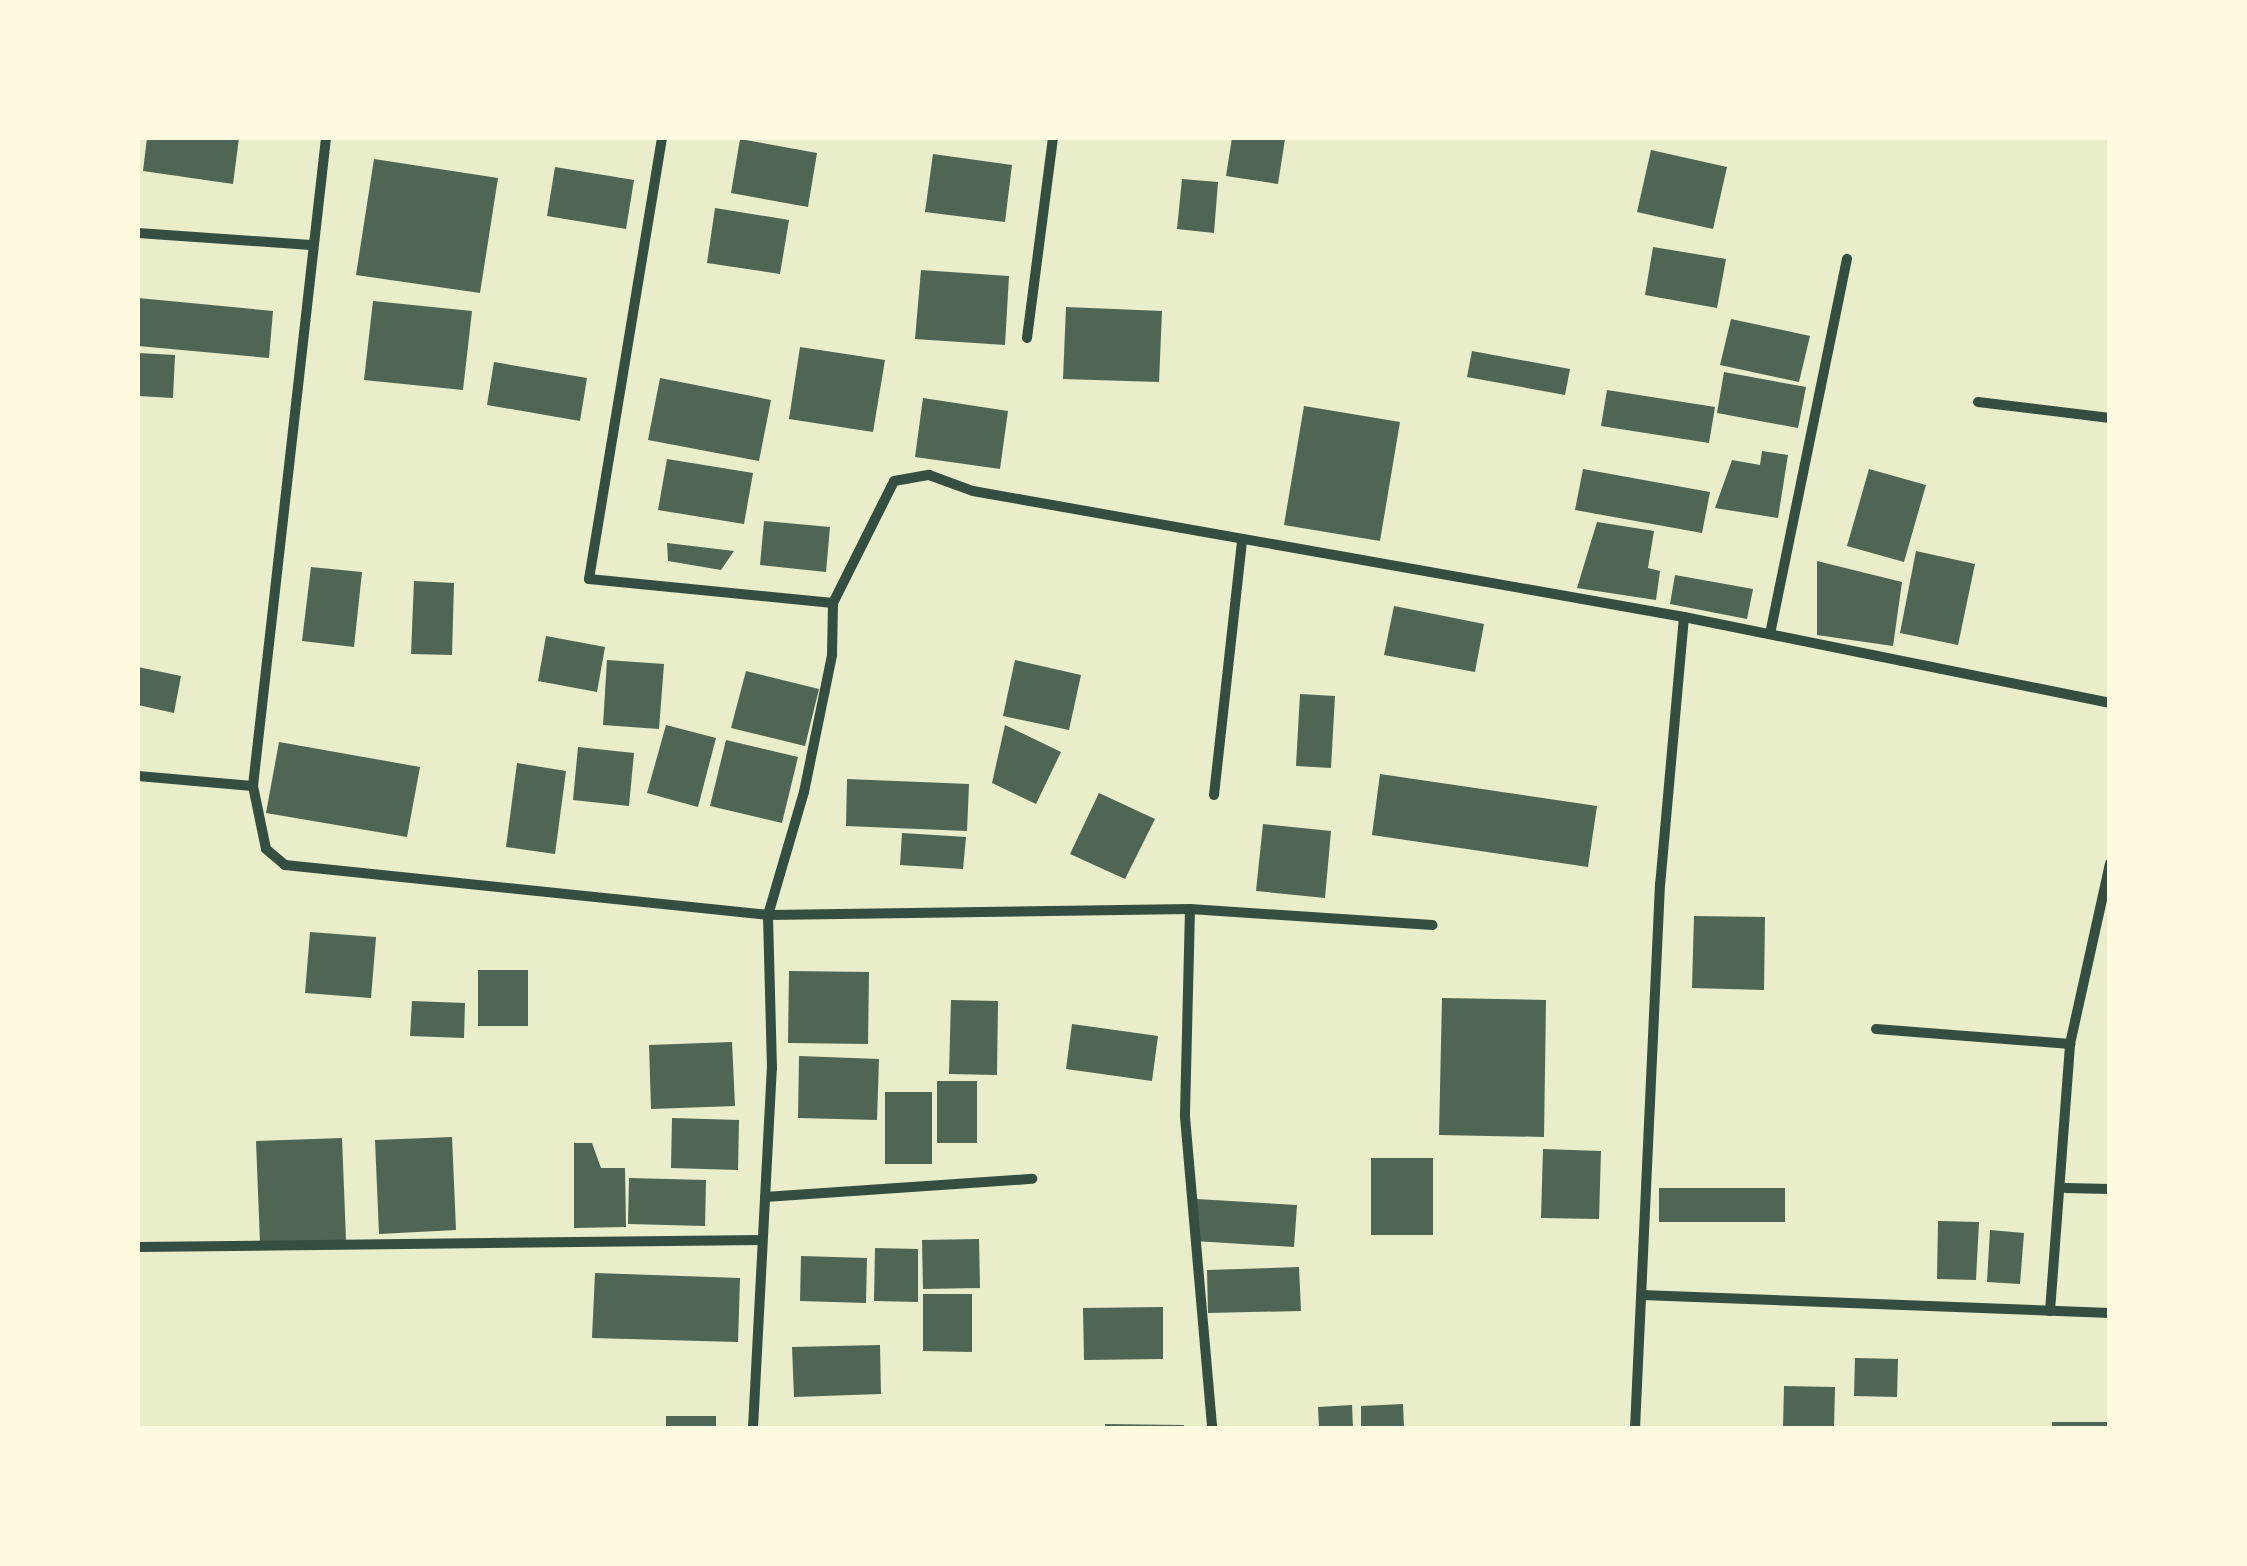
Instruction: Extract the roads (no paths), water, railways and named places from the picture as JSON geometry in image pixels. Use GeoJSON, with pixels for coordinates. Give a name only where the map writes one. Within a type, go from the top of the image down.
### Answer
{"type":"FeatureCollection","features":[{"type":"Feature","properties":{"kind":"street"},"geometry":{"type":"LineString","coordinates":[[326,138],[253,786],[266,850],[286,865],[768,915],[1190,909],[1432,925]]}},
{"type":"Feature","properties":{"kind":"street"},"geometry":{"type":"LineString","coordinates":[[662,138],[589,579],[833,603]]}},
{"type":"Feature","properties":{"kind":"street"},"geometry":{"type":"LineString","coordinates":[[1028,338],[1053,138]]}},
{"type":"Feature","properties":{"kind":"street"},"geometry":{"type":"LineString","coordinates":[[138,233],[311,245]]}},
{"type":"Feature","properties":{"kind":"street"},"geometry":{"type":"LineString","coordinates":[[1770,634],[1847,259]]}},
{"type":"Feature","properties":{"kind":"street"},"geometry":{"type":"LineString","coordinates":[[1978,402],[2110,418]]}},
{"type":"Feature","properties":{"kind":"street"},"geometry":{"type":"LineString","coordinates":[[753,1428],[764,1196],[768,915],[811,758],[833,603],[894,482],[929,475],[1242,540],[1684,617],[2110,702]]}},
{"type":"Feature","properties":{"kind":"street"},"geometry":{"type":"LineString","coordinates":[[1214,795],[1242,540]]}},
{"type":"Feature","properties":{"kind":"street"},"geometry":{"type":"LineString","coordinates":[[1635,1428],[1660,884],[1684,617]]}},
{"type":"Feature","properties":{"kind":"street"},"geometry":{"type":"LineString","coordinates":[[138,776],[253,786]]}},
{"type":"Feature","properties":{"kind":"street"},"geometry":{"type":"LineString","coordinates":[[2050,1311],[2066,1188],[2070,1044],[2110,862]]}},
{"type":"Feature","properties":{"kind":"street"},"geometry":{"type":"LineString","coordinates":[[1190,909],[1185,1117],[1212,1428]]}},
{"type":"Feature","properties":{"kind":"street"},"geometry":{"type":"LineString","coordinates":[[1876,1029],[2070,1044]]}},
{"type":"Feature","properties":{"kind":"street"},"geometry":{"type":"LineString","coordinates":[[764,1196],[1032,1179]]}},
{"type":"Feature","properties":{"kind":"street"},"geometry":{"type":"LineString","coordinates":[[2066,1188],[2110,1189]]}},
{"type":"Feature","properties":{"kind":"street"},"geometry":{"type":"LineString","coordinates":[[138,1247],[762,1240]]}},
{"type":"Feature","properties":{"kind":"street"},"geometry":{"type":"LineString","coordinates":[[1642,1295],[2110,1313]]}}]}
